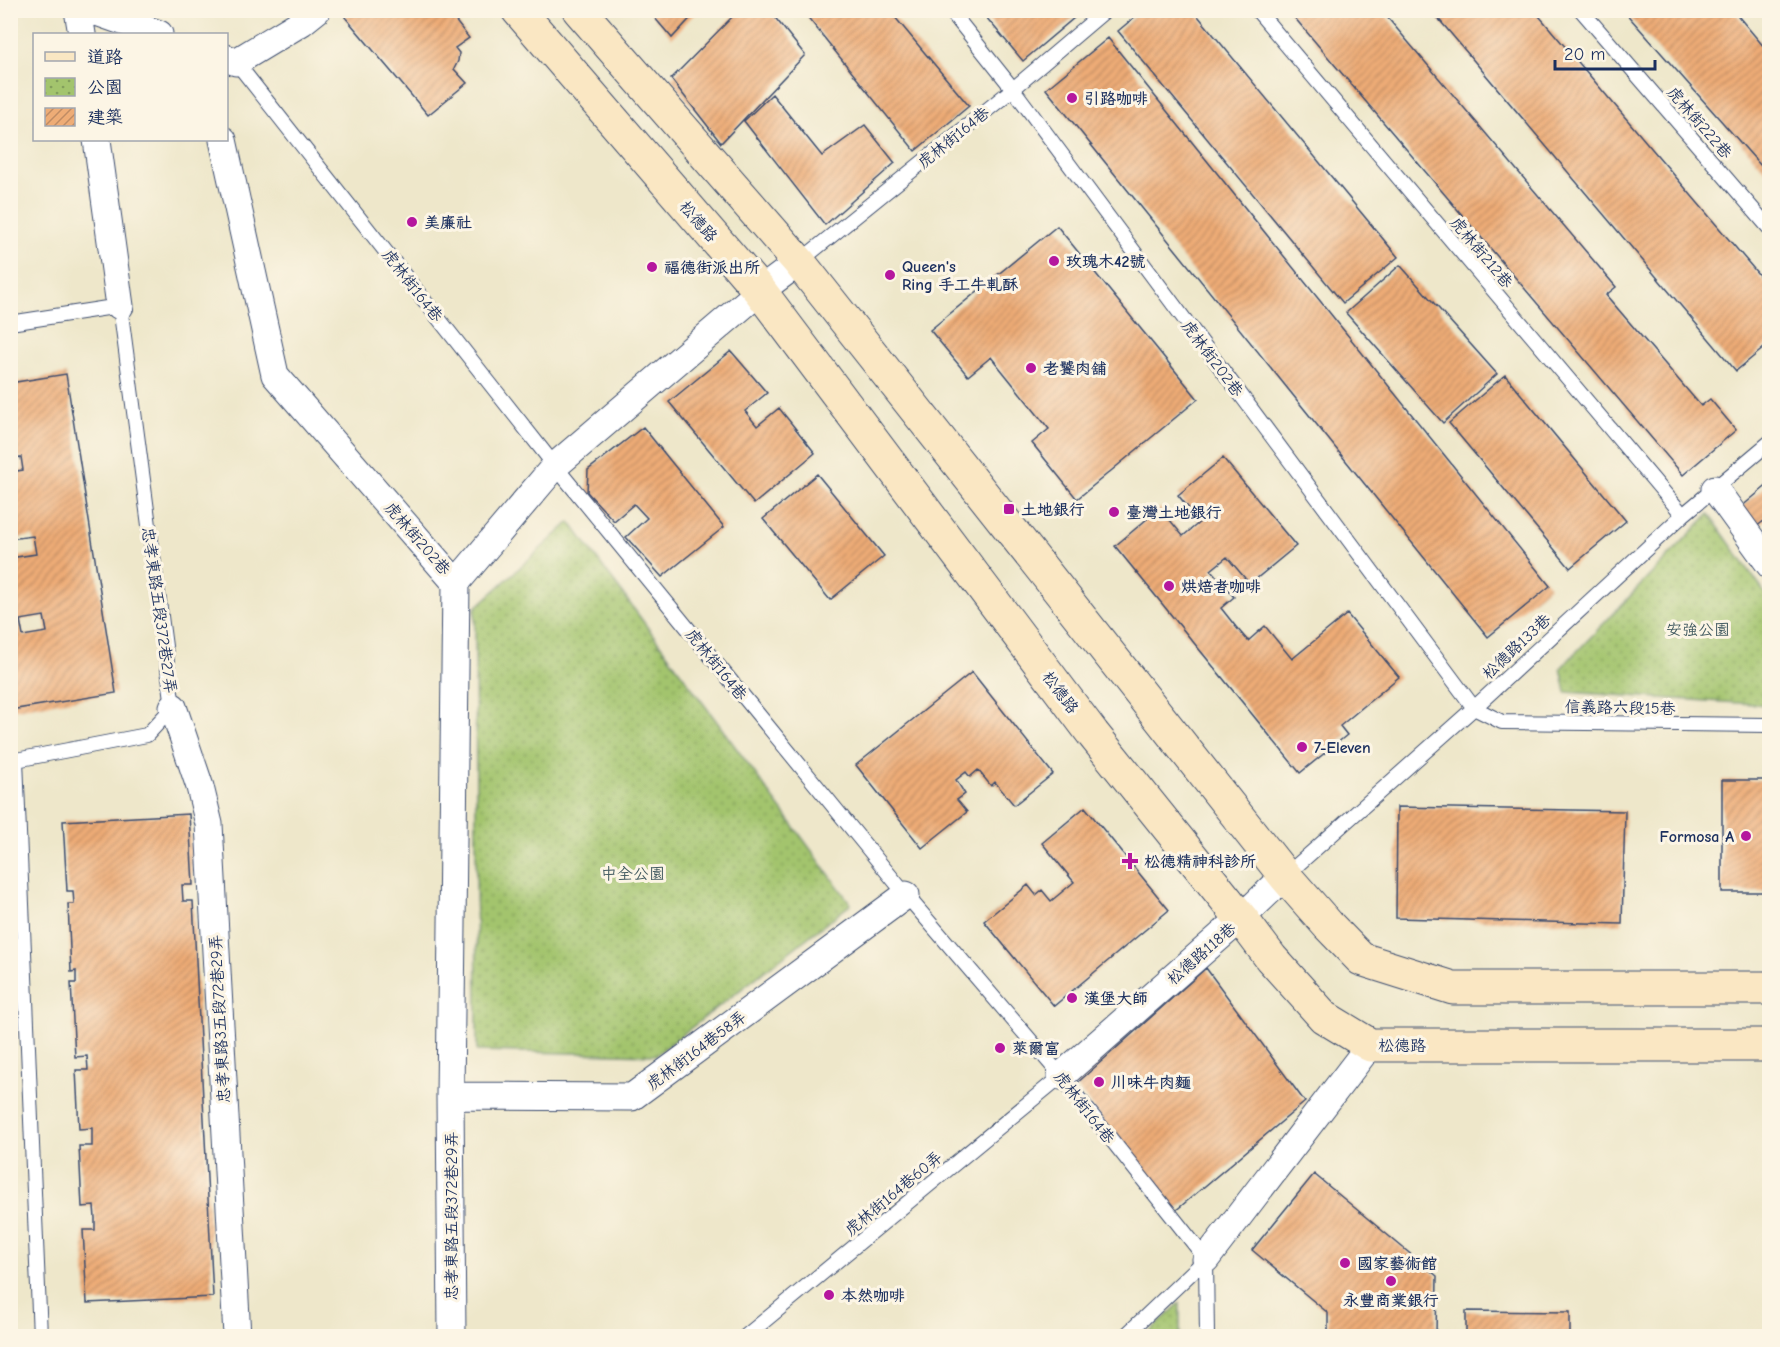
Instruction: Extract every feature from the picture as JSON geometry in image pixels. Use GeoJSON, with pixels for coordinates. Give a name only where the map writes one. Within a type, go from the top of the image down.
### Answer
{"type":"FeatureCollection","features":[{"type":"Feature","properties":{"kind":"main road","name":"松德路"},"geometry":{"type":"LineString","coordinates":[[518,10],[760,291],[1093,734],[1271,958],[1324,1017],[1370,1045],[1770,1045]]}},
{"type":"Feature","properties":{"kind":"main road"},"geometry":{"type":"LineString","coordinates":[[579,10],[799,262],[1285,876],[1361,959],[1453,988],[1770,988]]}},
{"type":"Feature","properties":{"kind":"street"},"geometry":{"type":"LineString","coordinates":[[78,10],[82,33]]}},
{"type":"Feature","properties":{"kind":"street"},"geometry":{"type":"LineString","coordinates":[[91,10],[156,33]]}},
{"type":"Feature","properties":{"kind":"street"},"geometry":{"type":"LineString","coordinates":[[230,66],[303,22],[317,10]]}},
{"type":"Feature","properties":{"kind":"street","name":"忠孝東路五段372巷27弄"},"geometry":{"type":"LineString","coordinates":[[97,141],[120,306]]}},
{"type":"Feature","properties":{"kind":"street","name":"虎林街202巷"},"geometry":{"type":"LineString","coordinates":[[224,141],[275,375],[456,583],[555,466],[760,291],[799,262]]}},
{"type":"Feature","properties":{"kind":"street"},"geometry":{"type":"LineString","coordinates":[[1714,489],[1770,565]]}},
{"type":"Feature","properties":{"kind":"street"},"geometry":{"type":"LineString","coordinates":[[450,1096],[456,583]]}},
{"type":"Feature","properties":{"kind":"street","name":"忠孝東路3五段72巷29弄"},"geometry":{"type":"LineString","coordinates":[[173,707],[200,787],[209,824],[237,1336]]}},
{"type":"Feature","properties":{"kind":"street","name":"松德路118巷"},"geometry":{"type":"LineString","coordinates":[[1061,1076],[1241,918],[1285,876]]}},
{"type":"Feature","properties":{"kind":"street","name":"虎林街164巷58弄"},"geometry":{"type":"LineString","coordinates":[[450,1096],[632,1097],[906,895]]}},
{"type":"Feature","properties":{"kind":"street"},"geometry":{"type":"LineString","coordinates":[[1206,1260],[1370,1045]]}},
{"type":"Feature","properties":{"kind":"street","name":"忠孝東路五段372巷29弄"},"geometry":{"type":"LineString","coordinates":[[450,1096],[452,1336]]}},
{"type":"Feature","properties":{"kind":"lane","name":"虎林街202巷"},"geometry":{"type":"LineString","coordinates":[[950,10],[1013,89],[1474,708]]}},
{"type":"Feature","properties":{"kind":"lane","name":"虎林街164巷"},"geometry":{"type":"LineString","coordinates":[[799,262],[1013,89],[1106,10]]}},
{"type":"Feature","properties":{"kind":"lane","name":"虎林街212巷"},"geometry":{"type":"LineString","coordinates":[[1257,10],[1683,515]]}},
{"type":"Feature","properties":{"kind":"lane","name":"虎林街222巷"},"geometry":{"type":"LineString","coordinates":[[1581,10],[1770,229]]}},
{"type":"Feature","properties":{"kind":"lane","name":"虎林街164巷"},"geometry":{"type":"LineString","coordinates":[[230,66],[906,895],[1061,1076],[1206,1260]]}},
{"type":"Feature","properties":{"kind":"lane"},"geometry":{"type":"LineString","coordinates":[[10,323],[120,306]]}},
{"type":"Feature","properties":{"kind":"lane","name":"忠孝東路五段372巷27弄"},"geometry":{"type":"LineString","coordinates":[[39,1336],[13,760],[147,735],[173,707],[120,306]]}},
{"type":"Feature","properties":{"kind":"lane","name":"松德路133巷"},"geometry":{"type":"LineString","coordinates":[[1285,876],[1474,708],[1683,515],[1770,442]]}},
{"type":"Feature","properties":{"kind":"lane","name":"信義路六段15巷"},"geometry":{"type":"LineString","coordinates":[[1474,708],[1502,722],[1770,725]]}},
{"type":"Feature","properties":{"kind":"lane","name":"虎林街164巷60弄"},"geometry":{"type":"LineString","coordinates":[[746,1336],[1061,1076]]}},
{"type":"Feature","properties":{"kind":"lane"},"geometry":{"type":"LineString","coordinates":[[1125,1336],[1206,1260]]}},
{"type":"Feature","properties":{"kind":"lane"},"geometry":{"type":"LineString","coordinates":[[1206,1260],[1206,1336]]}},
{"type":"Feature","properties":{"kind":"green space","name":"安強公園"},"geometry":{"type":"Polygon","coordinates":[[[1709,514],[1769,599],[1769,705],[1566,692],[1561,668],[1709,514]]]}},
{"type":"Feature","properties":{"kind":"green space","name":"中全公園"},"geometry":{"type":"Polygon","coordinates":[[[570,522],[851,904],[656,1055],[477,1051],[475,608],[570,522]]]}},
{"type":"Feature","properties":{"kind":"green space"},"geometry":{"type":"Polygon","coordinates":[[[1180,1303],[1180,1336],[1145,1336],[1180,1303]]]}},
{"type":"Feature","properties":{"kind":"building"},"geometry":{"type":"Polygon","coordinates":[[[353,10],[447,10],[469,38],[455,48],[459,53],[454,69],[467,83],[428,115],[345,17],[353,10]]]}},
{"type":"Feature","properties":{"kind":"building"},"geometry":{"type":"Polygon","coordinates":[[[648,10],[698,10],[672,38],[648,10]]]}},
{"type":"Feature","properties":{"kind":"building"},"geometry":{"type":"Polygon","coordinates":[[[739,10],[769,10],[805,55],[721,143],[671,79],[739,10]]]}},
{"type":"Feature","properties":{"kind":"building"},"geometry":{"type":"Polygon","coordinates":[[[802,10],[889,10],[969,106],[915,151],[802,10]]]}},
{"type":"Feature","properties":{"kind":"building"},"geometry":{"type":"Polygon","coordinates":[[[980,10],[1070,10],[1075,17],[1023,61],[980,10]]]}},
{"type":"Feature","properties":{"kind":"building"},"geometry":{"type":"Polygon","coordinates":[[[1143,10],[1193,10],[1398,257],[1343,303],[1118,31],[1143,10]]]}},
{"type":"Feature","properties":{"kind":"building"},"geometry":{"type":"Polygon","coordinates":[[[1288,10],[1381,10],[1616,287],[1606,295],[1701,406],[1710,399],[1736,430],[1683,475],[1288,10]]]}},
{"type":"Feature","properties":{"kind":"building"},"geometry":{"type":"Polygon","coordinates":[[[1431,10],[1534,10],[1770,288],[1770,343],[1736,371],[1431,10]]]}},
{"type":"Feature","properties":{"kind":"building"},"geometry":{"type":"Polygon","coordinates":[[[1623,10],[1733,10],[1770,54],[1770,176],[1623,10]]]}},
{"type":"Feature","properties":{"kind":"building"},"geometry":{"type":"Polygon","coordinates":[[[1108,38],[1550,586],[1488,637],[1046,89],[1108,38]]]}},
{"type":"Feature","properties":{"kind":"building"},"geometry":{"type":"Polygon","coordinates":[[[772,94],[822,156],[865,125],[895,163],[825,225],[744,121],[772,94]]]}},
{"type":"Feature","properties":{"kind":"building"},"geometry":{"type":"Polygon","coordinates":[[[1057,226],[1198,399],[1077,499],[1032,443],[1049,429],[991,357],[968,376],[930,330],[1057,226]]]}},
{"type":"Feature","properties":{"kind":"building"},"geometry":{"type":"Polygon","coordinates":[[[1400,265],[1497,374],[1443,423],[1346,313],[1400,265]]]}},
{"type":"Feature","properties":{"kind":"building"},"geometry":{"type":"Polygon","coordinates":[[[731,351],[767,393],[745,411],[757,426],[779,408],[815,453],[754,504],[669,402],[731,351]]]}},
{"type":"Feature","properties":{"kind":"building"},"geometry":{"type":"Polygon","coordinates":[[[66,374],[116,693],[10,710],[10,558],[36,554],[33,536],[10,539],[10,472],[23,470],[21,457],[10,459],[10,383],[66,374]],[[44,616],[20,620],[23,636],[47,632],[44,616]]]}},
{"type":"Feature","properties":{"kind":"building"},"geometry":{"type":"Polygon","coordinates":[[[1505,375],[1626,521],[1570,568],[1449,423],[1505,375]]]}},
{"type":"Feature","properties":{"kind":"building"},"geometry":{"type":"Polygon","coordinates":[[[643,427],[724,527],[662,577],[626,537],[647,518],[634,504],[614,521],[587,492],[588,470],[643,427]]]}},
{"type":"Feature","properties":{"kind":"building"},"geometry":{"type":"Polygon","coordinates":[[[1223,458],[1296,546],[1250,584],[1227,557],[1211,570],[1234,597],[1221,608],[1236,627],[1248,641],[1265,626],[1292,659],[1347,614],[1399,677],[1340,726],[1347,735],[1300,773],[1115,546],[1160,508],[1183,536],[1200,522],[1178,495],[1223,458]]]}},
{"type":"Feature","properties":{"kind":"building"},"geometry":{"type":"Polygon","coordinates":[[[817,474],[884,556],[830,600],[763,519],[817,474]]]}},
{"type":"Feature","properties":{"kind":"building"},"geometry":{"type":"Polygon","coordinates":[[[1770,483],[1770,516],[1751,531],[1735,512],[1770,483]]]}},
{"type":"Feature","properties":{"kind":"building"},"geometry":{"type":"Polygon","coordinates":[[[972,672],[1053,774],[1014,805],[995,782],[991,786],[978,770],[970,777],[966,772],[956,780],[965,794],[957,800],[967,812],[922,848],[856,765],[972,672]]]}},
{"type":"Feature","properties":{"kind":"building","name":"Formosa A"},"geometry":{"type":"Polygon","coordinates":[[[1722,780],[1770,780],[1770,892],[1722,892],[1722,780]]]}},
{"type":"Feature","properties":{"kind":"building"},"geometry":{"type":"Polygon","coordinates":[[[1085,807],[1169,910],[1054,1006],[984,921],[1028,885],[1036,895],[1042,890],[1051,901],[1074,882],[1042,843],[1085,807]]]}},
{"type":"Feature","properties":{"kind":"building"},"geometry":{"type":"Polygon","coordinates":[[[1397,807],[1625,811],[1622,924],[1396,918],[1397,807]]]}},
{"type":"Feature","properties":{"kind":"building"},"geometry":{"type":"Polygon","coordinates":[[[189,814],[193,885],[182,885],[183,901],[193,901],[213,1297],[87,1303],[83,1230],[95,1230],[95,1218],[94,1206],[82,1207],[79,1146],[92,1146],[92,1128],[79,1129],[76,1070],[88,1070],[87,1056],[75,1057],[71,983],[76,983],[76,971],[71,972],[68,904],[74,904],[73,891],[67,891],[63,821],[189,814]]]}},
{"type":"Feature","properties":{"kind":"building"},"geometry":{"type":"Polygon","coordinates":[[[1206,968],[1305,1102],[1174,1212],[1075,1085],[1206,968]]]}},
{"type":"Feature","properties":{"kind":"building","name":"國家藝術館"},"geometry":{"type":"Polygon","coordinates":[[[1314,1174],[1437,1276],[1436,1336],[1328,1336],[1328,1313],[1252,1250],[1314,1174]]]}},
{"type":"Feature","properties":{"kind":"building"},"geometry":{"type":"Polygon","coordinates":[[[1466,1311],[1570,1312],[1570,1336],[1466,1336],[1466,1311]]]}},
{"type":"Feature","properties":{"kind":"place","name":"引路咖啡"},"geometry":{"type":"Point","coordinates":[1072,98]}},
{"type":"Feature","properties":{"kind":"place","name":"美廉社"},"geometry":{"type":"Point","coordinates":[412,222]}},
{"type":"Feature","properties":{"kind":"place","name":"玫瑰木42號"},"geometry":{"type":"Point","coordinates":[1054,261]}},
{"type":"Feature","properties":{"kind":"place","name":"福德街派出所"},"geometry":{"type":"Point","coordinates":[652,267]}},
{"type":"Feature","properties":{"kind":"place","name":"Queen's Ring 手工牛軋酥"},"geometry":{"type":"Point","coordinates":[890,275]}},
{"type":"Feature","properties":{"kind":"place","name":"老饕肉舖"},"geometry":{"type":"Point","coordinates":[1031,368]}},
{"type":"Feature","properties":{"kind":"place","name":"土地銀行"},"geometry":{"type":"Point","coordinates":[1009,509]}},
{"type":"Feature","properties":{"kind":"place","name":"臺灣土地銀行"},"geometry":{"type":"Point","coordinates":[1114,512]}},
{"type":"Feature","properties":{"kind":"place","name":"烘焙者咖啡"},"geometry":{"type":"Point","coordinates":[1169,586]}},
{"type":"Feature","properties":{"kind":"place","name":"7-Eleven"},"geometry":{"type":"Point","coordinates":[1302,747]}},
{"type":"Feature","properties":{"kind":"place","name":"Formosa A"},"geometry":{"type":"Point","coordinates":[1746,836]}},
{"type":"Feature","properties":{"kind":"place","name":"松德精神科診所"},"geometry":{"type":"Point","coordinates":[1130,861]}},
{"type":"Feature","properties":{"kind":"place","name":"漢堡大師"},"geometry":{"type":"Point","coordinates":[1072,998]}},
{"type":"Feature","properties":{"kind":"place","name":"萊爾富"},"geometry":{"type":"Point","coordinates":[1000,1048]}},
{"type":"Feature","properties":{"kind":"place","name":"川味牛肉麵"},"geometry":{"type":"Point","coordinates":[1099,1082]}},
{"type":"Feature","properties":{"kind":"place","name":"國家藝術館"},"geometry":{"type":"Point","coordinates":[1345,1263]}},
{"type":"Feature","properties":{"kind":"place","name":"永豐商業銀行"},"geometry":{"type":"Point","coordinates":[1391,1281]}},
{"type":"Feature","properties":{"kind":"place","name":"本然咖啡"},"geometry":{"type":"Point","coordinates":[829,1295]}}]}
